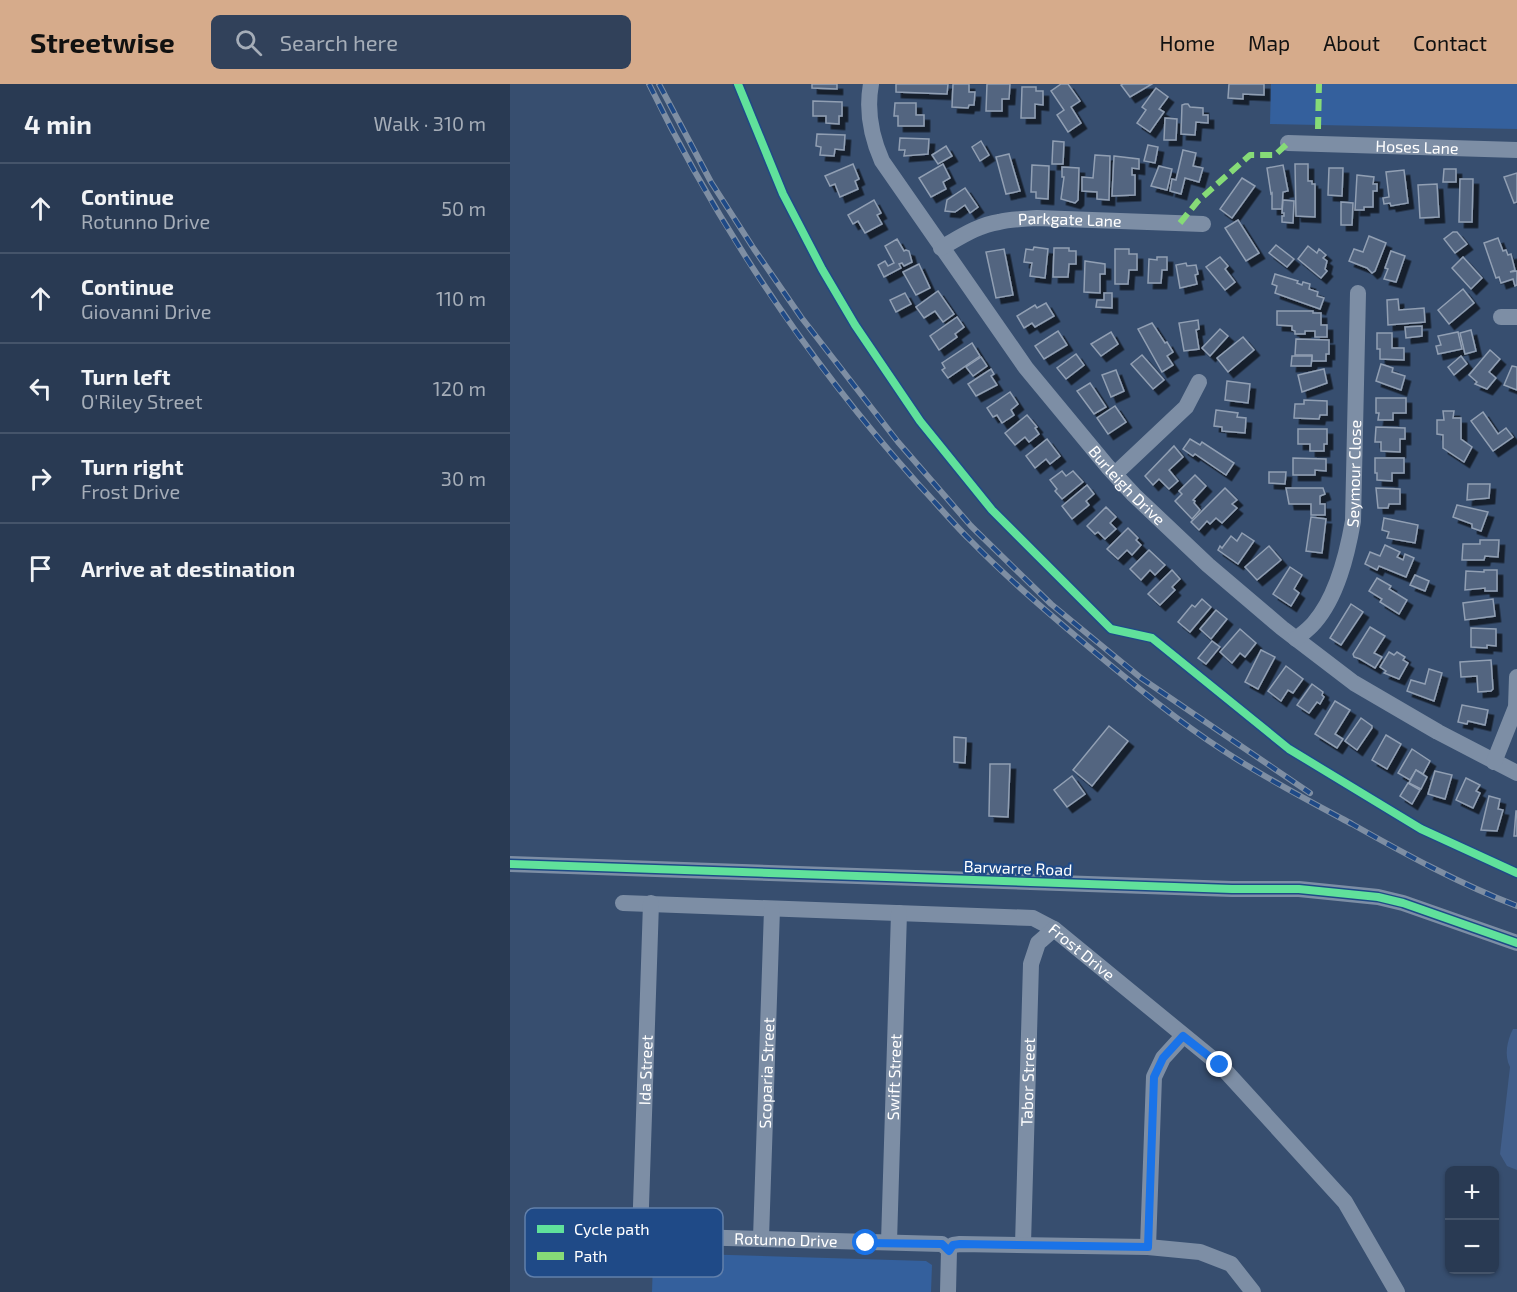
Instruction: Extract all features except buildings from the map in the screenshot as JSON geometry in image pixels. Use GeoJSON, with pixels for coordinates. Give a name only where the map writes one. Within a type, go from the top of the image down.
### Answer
{"type":"FeatureCollection","features":[{"type":"Feature","properties":{"kind":"street","name":"Burleigh Drive"},"geometry":{"type":"LineString","coordinates":[[871,84],[868,109],[875,145],[896,184],[1026,368],[1115,474],[1208,566],[1296,639],[1354,683],[1438,732],[1517,773]]}},
{"type":"Feature","properties":{"kind":"street","name":"Hoses Lane"},"geometry":{"type":"LineString","coordinates":[[1288,143],[1318,136],[1517,150]]}},
{"type":"Feature","properties":{"kind":"street","name":"Parkgate Lane"},"geometry":{"type":"LineString","coordinates":[[941,248],[976,230],[997,222],[1014,220],[1037,218],[1203,224]]}},
{"type":"Feature","properties":{"kind":"street","name":"Seymour Close"},"geometry":{"type":"LineString","coordinates":[[1296,639],[1314,624],[1322,611],[1338,581],[1348,550],[1353,521],[1358,293]]}},
{"type":"Feature","properties":{"kind":"street"},"geometry":{"type":"LineString","coordinates":[[1115,474],[1186,407],[1199,382]]}},
{"type":"Feature","properties":{"kind":"street"},"geometry":{"type":"LineString","coordinates":[[1494,762],[1516,706],[1517,677]]}},
{"type":"Feature","properties":{"kind":"street","name":"Barwarre Road"},"geometry":{"type":"LineString","coordinates":[[510,864],[1209,888],[1299,889],[1347,893],[1403,903],[1517,943]]}},
{"type":"Feature","properties":{"kind":"street","name":"Frost Drive"},"geometry":{"type":"LineString","coordinates":[[623,903],[1033,918],[1054,929],[1220,1065],[1345,1202],[1397,1292]]}},
{"type":"Feature","properties":{"kind":"street","name":"Ida Street"},"geometry":{"type":"LineString","coordinates":[[641,1208],[651,903]]}},
{"type":"Feature","properties":{"kind":"street","name":"Scoparia Street"},"geometry":{"type":"LineString","coordinates":[[761,1238],[772,909]]}},
{"type":"Feature","properties":{"kind":"street","name":"Swift Street"},"geometry":{"type":"LineString","coordinates":[[889,1242],[899,913]]}},
{"type":"Feature","properties":{"kind":"street","name":"Tabor Street"},"geometry":{"type":"LineString","coordinates":[[1023,1244],[1031,964],[1038,943],[1054,929]]}},
{"type":"Feature","properties":{"kind":"street"},"geometry":{"type":"LineString","coordinates":[[1148,1247],[1154,1077],[1163,1058],[1183,1036]]}},
{"type":"Feature","properties":{"kind":"street","name":"Rotunno Drive"},"geometry":{"type":"LineString","coordinates":[[723,1237],[942,1244],[949,1251]]}},
{"type":"Feature","properties":{"kind":"street"},"geometry":{"type":"LineString","coordinates":[[948,1292],[949,1251],[953,1245],[1023,1244],[1148,1247],[1200,1252],[1231,1264],[1253,1292]]}},
{"type":"Feature","properties":{"kind":"shaded area"},"geometry":{"type":"Polygon","coordinates":[[[1271,84],[1517,84],[1517,129],[1270,124],[1271,84]]]}},
{"type":"Feature","properties":{"kind":"shaded area"},"geometry":{"type":"Polygon","coordinates":[[[1513,1029],[1517,1029],[1517,1170],[1507,1166],[1500,1154],[1510,1067],[1507,1048],[1513,1029]]]}},
{"type":"Feature","properties":{"kind":"shaded area"},"geometry":{"type":"Polygon","coordinates":[[[723,1255],[926,1261],[932,1265],[931,1292],[652,1292],[652,1277],[723,1277],[723,1255]]]}},
{"type":"Feature","properties":{"kind":"railway"},"geometry":{"type":"LineString","coordinates":[[649,84],[706,192],[770,294],[804,343],[879,439],[956,526],[1000,569],[1128,679],[1207,740],[1255,771],[1412,857],[1517,906]]}},
{"type":"Feature","properties":{"kind":"railway"},"geometry":{"type":"LineString","coordinates":[[659,84],[711,182],[801,317],[898,442],[971,526],[1051,604],[1141,678],[1310,793]]}},
{"type":"Feature","properties":{"kind":"marked path"},"geometry":{"type":"LineString","coordinates":[[1318,129],[1319,84]]}},
{"type":"Feature","properties":{"kind":"marked path"},"geometry":{"type":"LineString","coordinates":[[1180,223],[1198,201],[1250,155],[1275,155],[1288,143]]}},
{"type":"Feature","properties":{"kind":"cycle path"},"geometry":{"type":"LineString","coordinates":[[738,84],[783,194],[822,269],[855,325],[920,421],[992,510],[1111,629],[1152,638],[1289,749],[1421,829],[1517,873]]}},
{"type":"Feature","properties":{"kind":"cycle path"},"geometry":{"type":"LineString","coordinates":[[510,864],[1232,889],[1299,889],[1378,897],[1403,903],[1517,943]]}},
{"type":"Feature","properties":{"kind":"route"},"geometry":{"type":"LineString","coordinates":[[866,1243],[922,1242],[942,1244],[949,1251],[953,1245],[960,1244],[1148,1247],[1154,1077],[1163,1058],[1183,1036],[1220,1065]]}}]}
